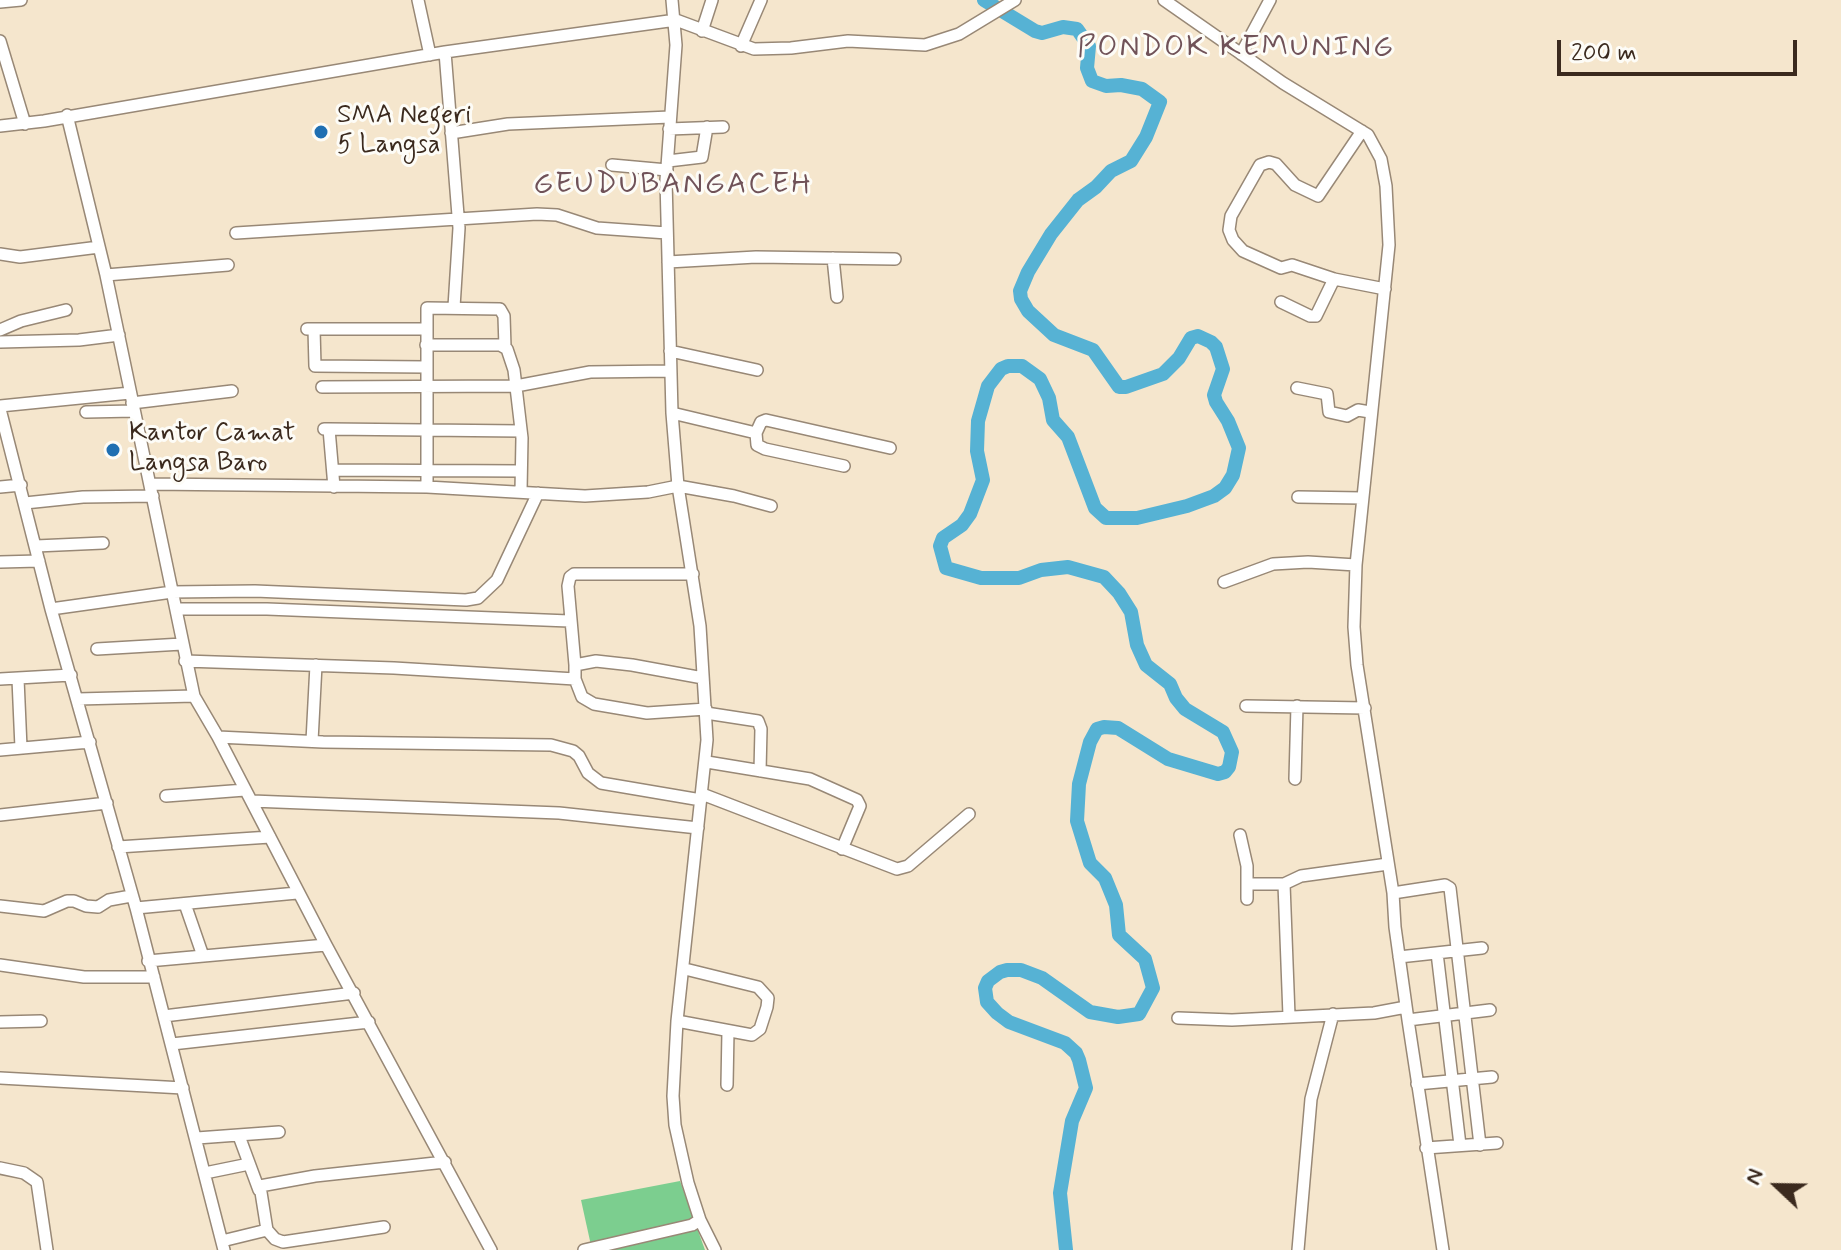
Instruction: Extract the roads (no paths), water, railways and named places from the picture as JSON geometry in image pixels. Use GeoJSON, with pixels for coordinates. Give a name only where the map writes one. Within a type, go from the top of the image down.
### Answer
{"type":"FeatureCollection","features":[{"type":"Feature","properties":{"kind":"street"},"geometry":{"type":"LineString","coordinates":[[0,2],[21,0]]}},
{"type":"Feature","properties":{"kind":"street"},"geometry":{"type":"LineString","coordinates":[[418,0],[430,55]]}},
{"type":"Feature","properties":{"kind":"street"},"geometry":{"type":"LineString","coordinates":[[672,0],[676,20],[667,165],[670,371],[678,486],[700,626],[707,762],[677,1021],[675,1125],[688,1183],[700,1220],[715,1250]]}},
{"type":"Feature","properties":{"kind":"street"},"geometry":{"type":"LineString","coordinates":[[702,31],[712,0]]}},
{"type":"Feature","properties":{"kind":"street"},"geometry":{"type":"LineString","coordinates":[[741,46],[761,0]]}},
{"type":"Feature","properties":{"kind":"street"},"geometry":{"type":"LineString","coordinates":[[0,126],[445,52],[676,20],[754,49],[848,41],[925,45],[959,34],[1015,0]]}},
{"type":"Feature","properties":{"kind":"street"},"geometry":{"type":"LineString","coordinates":[[1166,0],[1283,83],[1362,131],[1371,138],[1381,159],[1386,186],[1389,245],[1362,498],[1354,627],[1357,665],[1393,893],[1399,957],[1443,1250],[1434,1250]]}},
{"type":"Feature","properties":{"kind":"street"},"geometry":{"type":"LineString","coordinates":[[1241,54],[1270,0]]}},
{"type":"Feature","properties":{"kind":"street"},"geometry":{"type":"LineString","coordinates":[[0,43],[25,124]]}},
{"type":"Feature","properties":{"kind":"street"},"geometry":{"type":"LineString","coordinates":[[445,52],[458,217],[454,307]]}},
{"type":"Feature","properties":{"kind":"street"},"geometry":{"type":"LineString","coordinates":[[67,115],[106,275],[194,696],[491,1250]]}},
{"type":"Feature","properties":{"kind":"street"},"geometry":{"type":"LineString","coordinates":[[451,133],[508,124],[670,123],[723,127]]}},
{"type":"Feature","properties":{"kind":"street"},"geometry":{"type":"LineString","coordinates":[[612,165],[667,165],[702,157],[707,127]]}},
{"type":"Feature","properties":{"kind":"street"},"geometry":{"type":"LineString","coordinates":[[1362,131],[1319,195],[1295,185],[1276,164],[1265,163],[1258,167],[1230,220],[1231,235],[1243,251],[1281,268],[1292,265],[1334,279],[1385,289]]}},
{"type":"Feature","properties":{"kind":"street"},"geometry":{"type":"LineString","coordinates":[[236,233],[458,217],[557,215],[597,228],[667,233]]}},
{"type":"Feature","properties":{"kind":"street"},"geometry":{"type":"LineString","coordinates":[[0,254],[20,257],[99,247]]}},
{"type":"Feature","properties":{"kind":"street"},"geometry":{"type":"LineString","coordinates":[[668,262],[756,257],[895,259]]}},
{"type":"Feature","properties":{"kind":"street"},"geometry":{"type":"LineString","coordinates":[[833,258],[837,297]]}},
{"type":"Feature","properties":{"kind":"street"},"geometry":{"type":"LineString","coordinates":[[106,275],[228,265]]}},
{"type":"Feature","properties":{"kind":"street"},"geometry":{"type":"LineString","coordinates":[[1281,302],[1314,316],[1334,279]]}},
{"type":"Feature","properties":{"kind":"street"},"geometry":{"type":"LineString","coordinates":[[427,487],[427,308],[454,307],[500,309],[504,316],[505,347],[514,370],[521,431],[521,491]]}},
{"type":"Feature","properties":{"kind":"street"},"geometry":{"type":"LineString","coordinates":[[0,330],[21,321],[66,310]]}},
{"type":"Feature","properties":{"kind":"street"},"geometry":{"type":"LineString","coordinates":[[426,329],[310,329],[315,366],[426,367]]}},
{"type":"Feature","properties":{"kind":"street"},"geometry":{"type":"LineString","coordinates":[[0,342],[79,340],[119,335]]}},
{"type":"Feature","properties":{"kind":"street"},"geometry":{"type":"LineString","coordinates":[[426,345],[505,347]]}},
{"type":"Feature","properties":{"kind":"street"},"geometry":{"type":"LineString","coordinates":[[670,351],[757,370]]}},
{"type":"Feature","properties":{"kind":"street"},"geometry":{"type":"LineString","coordinates":[[322,387],[516,386],[590,372],[670,371]]}},
{"type":"Feature","properties":{"kind":"street"},"geometry":{"type":"LineString","coordinates":[[1297,388],[1327,394],[1329,412],[1347,416],[1358,410],[1370,412]]}},
{"type":"Feature","properties":{"kind":"street"},"geometry":{"type":"LineString","coordinates":[[232,391],[132,402],[0,408],[51,609],[134,902],[223,1245],[267,1230]]}},
{"type":"Feature","properties":{"kind":"street"},"geometry":{"type":"LineString","coordinates":[[86,412],[132,402]]}},
{"type":"Feature","properties":{"kind":"street"},"geometry":{"type":"LineString","coordinates":[[672,413],[756,433]]}},
{"type":"Feature","properties":{"kind":"street"},"geometry":{"type":"LineString","coordinates":[[844,466],[765,449],[757,445],[756,433],[761,422],[766,420],[890,448]]}},
{"type":"Feature","properties":{"kind":"street"},"geometry":{"type":"LineString","coordinates":[[334,487],[325,429],[521,431]]}},
{"type":"Feature","properties":{"kind":"street"},"geometry":{"type":"LineString","coordinates":[[333,470],[521,471]]}},
{"type":"Feature","properties":{"kind":"street"},"geometry":{"type":"LineString","coordinates":[[0,487],[21,485]]}},
{"type":"Feature","properties":{"kind":"street"},"geometry":{"type":"LineString","coordinates":[[25,503],[152,490],[427,487],[598,496],[678,486],[771,506]]}},
{"type":"Feature","properties":{"kind":"street"},"geometry":{"type":"LineString","coordinates":[[51,609],[172,592],[255,591],[478,598],[497,580],[538,493]]}},
{"type":"Feature","properties":{"kind":"street"},"geometry":{"type":"LineString","coordinates":[[1298,497],[1362,498]]}},
{"type":"Feature","properties":{"kind":"street"},"geometry":{"type":"LineString","coordinates":[[36,546],[103,543]]}},
{"type":"Feature","properties":{"kind":"street"},"geometry":{"type":"LineString","coordinates":[[0,562],[39,561]]}},
{"type":"Feature","properties":{"kind":"street"},"geometry":{"type":"LineString","coordinates":[[1224,582],[1273,564],[1308,562],[1356,565]]}},
{"type":"Feature","properties":{"kind":"street"},"geometry":{"type":"LineString","coordinates":[[693,574],[574,574],[570,577],[569,621],[575,679],[586,701],[605,707],[647,713],[706,711],[758,721],[761,729],[760,771]]}},
{"type":"Feature","properties":{"kind":"street"},"geometry":{"type":"LineString","coordinates":[[176,609],[267,609],[569,621]]}},
{"type":"Feature","properties":{"kind":"street"},"geometry":{"type":"LineString","coordinates":[[97,649],[182,644]]}},
{"type":"Feature","properties":{"kind":"street"},"geometry":{"type":"LineString","coordinates":[[185,661],[575,679]]}},
{"type":"Feature","properties":{"kind":"street"},"geometry":{"type":"LineString","coordinates":[[575,665],[584,662],[619,663],[703,678]]}},
{"type":"Feature","properties":{"kind":"street"},"geometry":{"type":"LineString","coordinates":[[312,741],[316,665]]}},
{"type":"Feature","properties":{"kind":"street"},"geometry":{"type":"LineString","coordinates":[[0,679],[71,675]]}},
{"type":"Feature","properties":{"kind":"street"},"geometry":{"type":"LineString","coordinates":[[18,679],[21,748]]}},
{"type":"Feature","properties":{"kind":"street"},"geometry":{"type":"LineString","coordinates":[[78,699],[194,696]]}},
{"type":"Feature","properties":{"kind":"street"},"geometry":{"type":"LineString","coordinates":[[1246,706],[1365,708]]}},
{"type":"Feature","properties":{"kind":"street"},"geometry":{"type":"LineString","coordinates":[[1295,779],[1297,706]]}},
{"type":"Feature","properties":{"kind":"street"},"geometry":{"type":"LineString","coordinates":[[218,737],[551,745],[573,751],[588,773],[601,783],[701,797],[902,869],[969,814]]}},
{"type":"Feature","properties":{"kind":"street"},"geometry":{"type":"LineString","coordinates":[[0,750],[90,742]]}},
{"type":"Feature","properties":{"kind":"street"},"geometry":{"type":"LineString","coordinates":[[707,762],[810,779],[857,800],[860,806],[842,849]]}},
{"type":"Feature","properties":{"kind":"street"},"geometry":{"type":"LineString","coordinates":[[166,796],[245,790]]}},
{"type":"Feature","properties":{"kind":"street"},"geometry":{"type":"LineString","coordinates":[[252,801],[559,813],[698,828]]}},
{"type":"Feature","properties":{"kind":"street"},"geometry":{"type":"LineString","coordinates":[[0,815],[107,803]]}},
{"type":"Feature","properties":{"kind":"street"},"geometry":{"type":"LineString","coordinates":[[1240,835],[1245,852],[1247,899]]}},
{"type":"Feature","properties":{"kind":"street"},"geometry":{"type":"LineString","coordinates":[[118,847],[270,837]]}},
{"type":"Feature","properties":{"kind":"street"},"geometry":{"type":"LineString","coordinates":[[1248,884],[1284,884],[1301,876],[1388,864]]}},
{"type":"Feature","properties":{"kind":"street"},"geometry":{"type":"LineString","coordinates":[[1284,884],[1284,950],[1289,1016]]}},
{"type":"Feature","properties":{"kind":"street"},"geometry":{"type":"LineString","coordinates":[[1393,893],[1449,886],[1480,1145]]}},
{"type":"Feature","properties":{"kind":"street"},"geometry":{"type":"LineString","coordinates":[[0,906],[44,911],[67,901],[98,907],[108,900],[185,904],[297,893]]}},
{"type":"Feature","properties":{"kind":"street"},"geometry":{"type":"LineString","coordinates":[[185,904],[203,956]]}},
{"type":"Feature","properties":{"kind":"street"},"geometry":{"type":"LineString","coordinates":[[148,961],[326,945]]}},
{"type":"Feature","properties":{"kind":"street"},"geometry":{"type":"LineString","coordinates":[[1399,957],[1482,948]]}},
{"type":"Feature","properties":{"kind":"street"},"geometry":{"type":"LineString","coordinates":[[1437,953],[1460,1145]]}},
{"type":"Feature","properties":{"kind":"street"},"geometry":{"type":"LineString","coordinates":[[0,965],[84,977],[154,977]]}},
{"type":"Feature","properties":{"kind":"street"},"geometry":{"type":"LineString","coordinates":[[677,1021],[752,1035],[757,1034],[767,1007],[768,998],[758,987],[685,969]]}},
{"type":"Feature","properties":{"kind":"street"},"geometry":{"type":"LineString","coordinates":[[164,1016],[354,993]]}},
{"type":"Feature","properties":{"kind":"street"},"geometry":{"type":"LineString","coordinates":[[1178,1018],[1208,1021],[1333,1014],[1444,1015],[1490,1010]]}},
{"type":"Feature","properties":{"kind":"street"},"geometry":{"type":"LineString","coordinates":[[1298,1250],[1311,1099],[1333,1014]]}},
{"type":"Feature","properties":{"kind":"street"},"geometry":{"type":"LineString","coordinates":[[0,1022],[41,1021]]}},
{"type":"Feature","properties":{"kind":"street"},"geometry":{"type":"LineString","coordinates":[[172,1044],[369,1022]]}},
{"type":"Feature","properties":{"kind":"street"},"geometry":{"type":"LineString","coordinates":[[727,1085],[728,1031]]}},
{"type":"Feature","properties":{"kind":"street"},"geometry":{"type":"LineString","coordinates":[[1417,1084],[1492,1077]]}},
{"type":"Feature","properties":{"kind":"street"},"geometry":{"type":"LineString","coordinates":[[0,1078],[183,1088]]}},
{"type":"Feature","properties":{"kind":"street"},"geometry":{"type":"LineString","coordinates":[[197,1138],[279,1132]]}},
{"type":"Feature","properties":{"kind":"street"},"geometry":{"type":"LineString","coordinates":[[239,1136],[259,1190],[267,1230],[275,1239],[288,1243],[384,1227]]}},
{"type":"Feature","properties":{"kind":"street"},"geometry":{"type":"LineString","coordinates":[[1426,1148],[1497,1143]]}},
{"type":"Feature","properties":{"kind":"street"},"geometry":{"type":"LineString","coordinates":[[259,1190],[264,1184],[315,1176],[445,1162]]}},
{"type":"Feature","properties":{"kind":"street"},"geometry":{"type":"LineString","coordinates":[[205,1173],[249,1164]]}},
{"type":"Feature","properties":{"kind":"street"},"geometry":{"type":"LineString","coordinates":[[0,1168],[24,1173],[37,1182],[47,1250]]}},
{"type":"Feature","properties":{"kind":"street"},"geometry":{"type":"LineString","coordinates":[[584,1250],[692,1225],[700,1220]]}},
{"type":"Feature","properties":{"kind":"street"},"geometry":{"type":"LineString","coordinates":[[325,1236],[328,1250]]}},
{"type":"Feature","properties":{"kind":"waterway"},"geometry":{"type":"LineString","coordinates":[[984,0],[1035,31],[1042,33],[1063,27],[1077,29],[1089,46],[1087,68],[1092,81],[1106,86],[1142,89],[1160,102],[1146,137],[1131,161],[1111,171],[1078,200],[1051,234],[1028,272],[1020,291],[1021,299],[1028,311],[1054,335],[1093,350],[1119,387],[1163,374],[1179,358],[1191,338],[1198,336],[1211,342],[1216,347],[1223,369],[1214,395],[1239,448],[1233,475],[1225,488],[1214,496],[1137,518],[1106,518],[1095,508],[1068,437],[1053,420],[1049,398],[1040,379],[1022,366],[1008,366],[1001,369],[988,386],[978,421],[977,451],[983,480],[970,514],[962,525],[943,538],[940,546],[946,568],[981,578],[1019,578],[1041,570],[1068,567],[1104,577],[1131,612],[1137,645],[1146,665],[1170,684],[1185,709],[1223,732],[1232,752],[1229,767],[1218,774],[1168,759],[1118,728],[1097,729],[1090,742],[1079,784],[1077,821],[1090,863],[1105,878],[1116,905],[1119,935],[1145,959],[1153,988],[1139,1014],[1118,1017],[1090,1012],[1042,978],[1021,970],[1000,972],[988,981],[985,988],[987,1002],[997,1013],[1009,1022],[1065,1043],[1079,1060],[1086,1088],[1072,1121],[1060,1193],[1066,1250]]}},
{"type":"Feature","properties":{"kind":"place","name":"SMA Negeri 5 Langsa"},"geometry":{"type":"Point","coordinates":[321,132]}},
{"type":"Feature","properties":{"kind":"place","name":"Kantor Camat Langsa Baro"},"geometry":{"type":"Point","coordinates":[113,450]}},
{"type":"Feature","properties":{"kind":"district","name":"PONDOK KEMUNING"},"geometry":{"type":"Point","coordinates":[1236,49]}},
{"type":"Feature","properties":{"kind":"district","name":"GEUDUBANGACEH"},"geometry":{"type":"Point","coordinates":[673,186]}}]}
